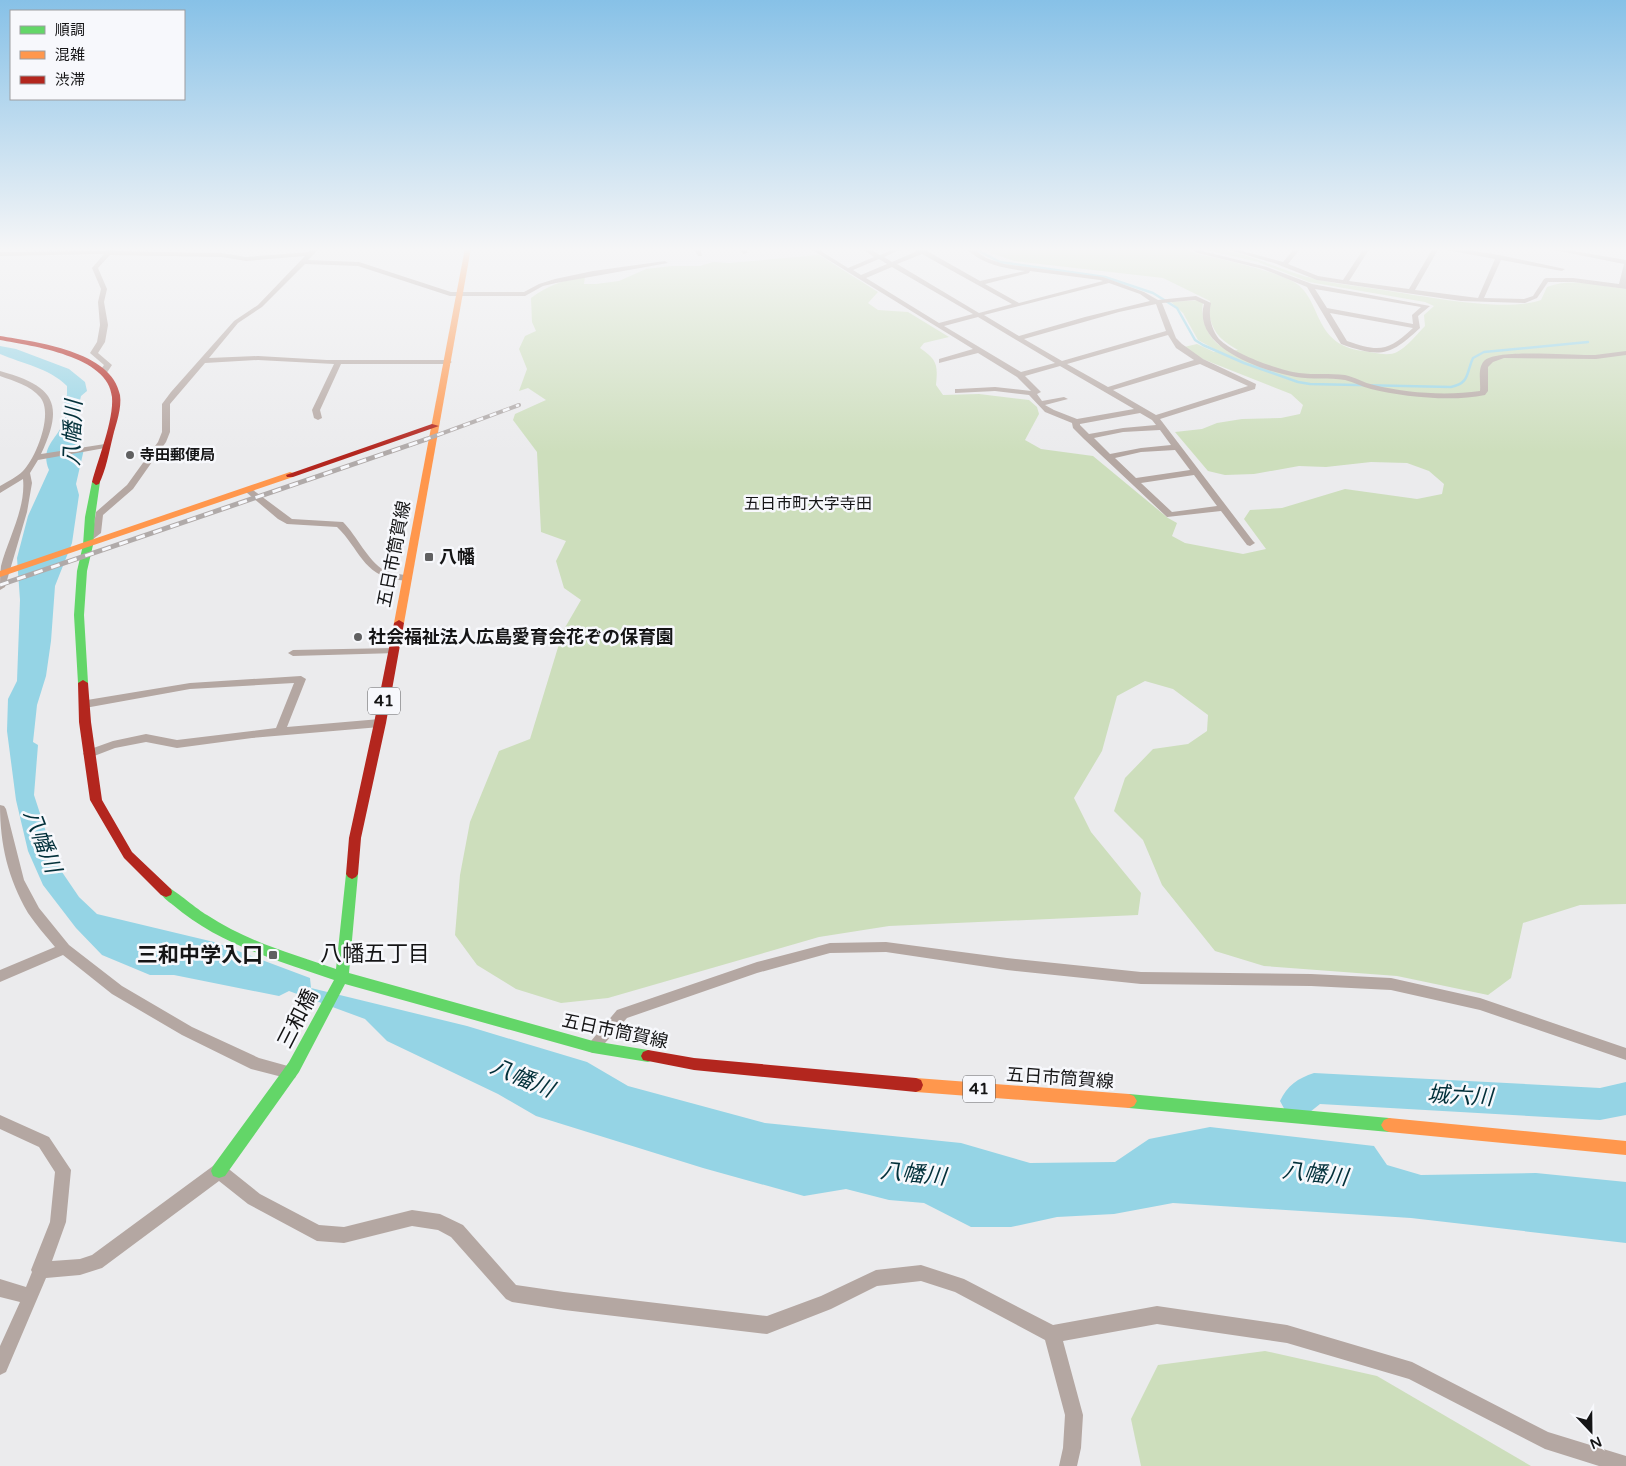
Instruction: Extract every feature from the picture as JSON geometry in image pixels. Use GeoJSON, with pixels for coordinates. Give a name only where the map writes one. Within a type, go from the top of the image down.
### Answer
{"type":"FeatureCollection","features":[{"type":"Feature","properties":{"kind":"main road","name":"五日市筒賀線"},"geometry":{"type":"LineString","coordinates":[[455,316],[380,723],[356,838],[342,977],[593,1047],[694,1064],[942,1087],[1123,1100],[1626,1148]]}},
{"type":"Feature","properties":{"kind":"main road"},"geometry":{"type":"LineString","coordinates":[[0,338],[45,347],[86,361],[103,372],[114,387],[116,397],[114,411],[102,447],[85,543],[79,615],[85,722],[96,800],[128,855],[180,905],[248,944],[342,977]]}},
{"type":"Feature","properties":{"kind":"main road"},"geometry":{"type":"LineString","coordinates":[[4,573],[85,543],[249,490],[435,426]]}},
{"type":"Feature","properties":{"kind":"main road","name":"三和橋"},"geometry":{"type":"LineString","coordinates":[[219,1171],[292,1070],[342,977]]}},
{"type":"Feature","properties":{"kind":"street"},"geometry":{"type":"LineString","coordinates":[[103,316],[104,325],[101,342],[94,353],[108,365],[103,372]]}},
{"type":"Feature","properties":{"kind":"street"},"geometry":{"type":"LineString","coordinates":[[85,543],[98,531],[99,514],[130,487],[162,442],[166,432],[166,404],[236,322],[244,316]]}},
{"type":"Feature","properties":{"kind":"street"},"geometry":{"type":"LineString","coordinates":[[925,316],[1020,375],[1037,392],[996,389],[958,391]]}},
{"type":"Feature","properties":{"kind":"street"},"geometry":{"type":"LineString","coordinates":[[939,325],[973,316]]}},
{"type":"Feature","properties":{"kind":"street"},"geometry":{"type":"LineString","coordinates":[[981,316],[1155,418],[1250,543]]}},
{"type":"Feature","properties":{"kind":"street"},"geometry":{"type":"LineString","coordinates":[[1019,338],[1096,316]]}},
{"type":"Feature","properties":{"kind":"street"},"geometry":{"type":"LineString","coordinates":[[1155,418],[1252,387],[1252,384],[1200,361],[1179,346],[1170,332],[1164,316]]}},
{"type":"Feature","properties":{"kind":"street"},"geometry":{"type":"LineString","coordinates":[[1206,316],[1220,344],[1265,365],[1291,374],[1347,378],[1370,387],[1392,390],[1451,395],[1477,395],[1484,391],[1483,368],[1487,361],[1492,358],[1504,356],[1596,357],[1626,353]]}},
{"type":"Feature","properties":{"kind":"street"},"geometry":{"type":"LineString","coordinates":[[1329,316],[1344,342],[1366,349],[1395,347],[1418,327]]}},
{"type":"Feature","properties":{"kind":"street"},"geometry":{"type":"LineString","coordinates":[[1360,316],[1418,327]]}},
{"type":"Feature","properties":{"kind":"street"},"geometry":{"type":"LineString","coordinates":[[1415,316],[1415,322],[1418,327]]}},
{"type":"Feature","properties":{"kind":"street"},"geometry":{"type":"LineString","coordinates":[[1020,375],[1170,332]]}},
{"type":"Feature","properties":{"kind":"street"},"geometry":{"type":"LineString","coordinates":[[942,361],[979,350]]}},
{"type":"Feature","properties":{"kind":"street"},"geometry":{"type":"LineString","coordinates":[[203,361],[258,358],[338,363],[448,362]]}},
{"type":"Feature","properties":{"kind":"street"},"geometry":{"type":"LineString","coordinates":[[1107,390],[1200,361]]}},
{"type":"Feature","properties":{"kind":"street"},"geometry":{"type":"LineString","coordinates":[[318,418],[316,410],[338,363]]}},
{"type":"Feature","properties":{"kind":"street"},"geometry":{"type":"LineString","coordinates":[[0,373],[39,389],[49,403],[50,409],[46,433],[37,458],[26,473],[0,490]]}},
{"type":"Feature","properties":{"kind":"street"},"geometry":{"type":"LineString","coordinates":[[0,381],[11,377]]}},
{"type":"Feature","properties":{"kind":"street"},"geometry":{"type":"LineString","coordinates":[[1031,393],[1051,412],[1067,415],[1076,422],[1077,428],[1170,515],[1224,508]]}},
{"type":"Feature","properties":{"kind":"street"},"geometry":{"type":"LineString","coordinates":[[1041,404],[1064,399]]}},
{"type":"Feature","properties":{"kind":"street"},"geometry":{"type":"LineString","coordinates":[[1076,422],[1141,410]]}},
{"type":"Feature","properties":{"kind":"street"},"geometry":{"type":"LineString","coordinates":[[1087,437],[1124,430],[1162,427]]}},
{"type":"Feature","properties":{"kind":"street"},"geometry":{"type":"LineString","coordinates":[[37,458],[102,447]]}},
{"type":"Feature","properties":{"kind":"street"},"geometry":{"type":"LineString","coordinates":[[1108,457],[1141,450],[1178,447]]}},
{"type":"Feature","properties":{"kind":"street"},"geometry":{"type":"LineString","coordinates":[[1134,481],[1168,474],[1197,472]]}},
{"type":"Feature","properties":{"kind":"street"},"geometry":{"type":"LineString","coordinates":[[0,586],[22,512],[27,486],[26,473]]}},
{"type":"Feature","properties":{"kind":"street"},"geometry":{"type":"LineString","coordinates":[[249,490],[281,517],[290,522],[340,524],[346,529],[364,559],[376,569],[392,577],[407,578]]}},
{"type":"Feature","properties":{"kind":"street"},"geometry":{"type":"LineString","coordinates":[[293,653],[393,651]]}},
{"type":"Feature","properties":{"kind":"street"},"geometry":{"type":"LineString","coordinates":[[85,704],[190,686],[301,679],[280,732]]}},
{"type":"Feature","properties":{"kind":"street"},"geometry":{"type":"LineString","coordinates":[[89,754],[114,745],[146,738],[177,744],[380,723]]}},
{"type":"Feature","properties":{"kind":"street"},"geometry":{"type":"LineString","coordinates":[[0,809],[18,880],[34,911],[64,949],[117,990],[186,1031],[256,1064],[292,1070]]}},
{"type":"Feature","properties":{"kind":"street"},"geometry":{"type":"LineString","coordinates":[[593,1047],[622,1014],[748,971],[830,948],[886,947],[1007,964],[1142,978],[1311,980],[1391,984],[1480,1004],[1626,1054]]}},
{"type":"Feature","properties":{"kind":"street"},"geometry":{"type":"LineString","coordinates":[[0,976],[64,949]]}},
{"type":"Feature","properties":{"kind":"street"},"geometry":{"type":"LineString","coordinates":[[0,1122],[44,1142],[63,1170],[58,1222],[31,1296],[0,1366]]}},
{"type":"Feature","properties":{"kind":"street"},"geometry":{"type":"LineString","coordinates":[[39,1270],[80,1267],[96,1262],[219,1171],[254,1199],[317,1233],[344,1235],[412,1218],[440,1222],[457,1231],[512,1293],[767,1325],[825,1303],[876,1278],[921,1273],[958,1285],[1052,1334],[1157,1315],[1287,1334],[1412,1371],[1545,1440],[1626,1465]]}},
{"type":"Feature","properties":{"kind":"street"},"geometry":{"type":"LineString","coordinates":[[0,1288],[31,1296]]}},
{"type":"Feature","properties":{"kind":"street"},"geometry":{"type":"LineString","coordinates":[[1052,1334],[1074,1416],[1072,1448],[1068,1466]]}},
{"type":"Feature","properties":{"kind":"green space"},"geometry":{"type":"Polygon","coordinates":[[[532,316],[915,316],[949,337],[924,343],[920,348],[935,363],[937,372],[936,385],[943,395],[979,394],[1029,400],[1037,407],[1039,414],[1025,440],[1041,449],[1093,456],[1168,518],[1177,523],[1172,536],[1185,543],[1243,554],[1266,549],[1244,519],[1250,510],[1282,508],[1345,489],[1417,499],[1442,494],[1444,484],[1429,471],[1407,463],[1371,462],[1326,467],[1299,466],[1254,474],[1225,475],[1208,471],[1175,432],[1202,429],[1217,423],[1242,419],[1281,418],[1300,414],[1303,405],[1291,394],[1200,358],[1184,347],[1197,344],[1214,352],[1218,351],[1198,340],[1185,316],[1203,316],[1206,327],[1215,342],[1229,350],[1238,350],[1224,341],[1209,316],[1318,316],[1325,329],[1334,339],[1346,347],[1385,354],[1397,352],[1408,344],[1425,326],[1424,316],[1626,316],[1626,904],[1580,905],[1523,923],[1511,978],[1488,995],[1397,976],[1264,966],[1215,951],[1162,885],[1143,840],[1114,811],[1125,778],[1153,749],[1188,744],[1207,731],[1208,715],[1173,689],[1145,681],[1117,696],[1102,751],[1074,798],[1091,832],[1141,893],[1138,915],[889,926],[819,937],[608,998],[561,1003],[516,989],[477,965],[455,935],[460,875],[470,822],[499,751],[530,739],[563,631],[581,600],[564,588],[556,561],[566,541],[541,532],[537,452],[513,420],[515,414],[546,400],[528,388],[519,391],[527,369],[519,349],[525,336],[536,331],[532,316]]]}},
{"type":"Feature","properties":{"kind":"green space"},"geometry":{"type":"Polygon","coordinates":[[[1265,1351],[1377,1376],[1531,1466],[1141,1466],[1131,1419],[1158,1365],[1265,1351]]]}},
{"type":"Feature","properties":{"kind":"water","name":"八幡川"},"geometry":{"type":"Polygon","coordinates":[[[0,346],[16,349],[69,369],[85,382],[87,391],[81,396],[75,423],[79,433],[78,445],[84,449],[76,484],[79,495],[72,543],[55,586],[46,676],[37,705],[33,742],[38,745],[34,795],[62,872],[79,897],[97,914],[214,942],[310,978],[311,988],[467,1026],[587,1062],[628,1086],[765,1123],[961,1143],[1030,1163],[1115,1162],[1149,1139],[1210,1127],[1374,1146],[1387,1165],[1421,1175],[1536,1173],[1626,1182],[1626,1243],[1411,1218],[1173,1203],[1114,1214],[1057,1217],[1011,1227],[971,1227],[924,1203],[889,1200],[846,1189],[804,1196],[703,1168],[536,1116],[498,1094],[387,1041],[365,1019],[289,991],[279,996],[174,975],[150,975],[102,955],[76,928],[43,885],[28,851],[16,800],[7,731],[8,699],[17,681],[20,600],[17,558],[28,516],[49,470],[46,461],[49,447],[63,423],[64,399],[67,395],[67,386],[44,371],[0,354],[0,346]]]}},
{"type":"Feature","properties":{"kind":"waterway"},"geometry":{"type":"LineString","coordinates":[[1182,316],[1195,340],[1203,345],[1244,363],[1298,382],[1310,384],[1451,387],[1464,380],[1473,358],[1484,352],[1588,342]]}},
{"type":"Feature","properties":{"kind":"waterway","name":"城六川"},"geometry":{"type":"LineString","coordinates":[[1298,1101],[1314,1088],[1600,1104],[1621,1101],[1626,1098]]}},
{"type":"Feature","properties":{"kind":"railway"},"geometry":{"type":"LineString","coordinates":[[424,440],[519,405]]}},
{"type":"Feature","properties":{"kind":"railway"},"geometry":{"type":"LineString","coordinates":[[0,585],[427,439]]}},
{"type":"Feature","properties":{"kind":"traffic: fast"},"geometry":{"type":"LineString","coordinates":[[83,683],[79,615],[82,571],[88,545],[90,517],[96,482]]}},
{"type":"Feature","properties":{"kind":"traffic: fast"},"geometry":{"type":"LineString","coordinates":[[352,874],[342,977],[593,1047],[648,1056]]}},
{"type":"Feature","properties":{"kind":"traffic: fast"},"geometry":{"type":"LineString","coordinates":[[166,892],[184,907],[226,933],[342,977],[294,1067],[219,1171]]}},
{"type":"Feature","properties":{"kind":"traffic: fast"},"geometry":{"type":"LineString","coordinates":[[1129,1101],[1389,1125]]}},
{"type":"Feature","properties":{"kind":"traffic: slow"},"geometry":{"type":"LineString","coordinates":[[399,623],[455,316]]}},
{"type":"Feature","properties":{"kind":"traffic: slow"},"geometry":{"type":"LineString","coordinates":[[0,574],[290,475]]}},
{"type":"Feature","properties":{"kind":"traffic: slow"},"geometry":{"type":"LineString","coordinates":[[916,1085],[1129,1101]]}},
{"type":"Feature","properties":{"kind":"traffic: slow"},"geometry":{"type":"LineString","coordinates":[[1389,1125],[1626,1148]]}},
{"type":"Feature","properties":{"kind":"traffic: jam"},"geometry":{"type":"LineString","coordinates":[[0,338],[50,348],[87,361],[101,370],[112,382],[116,396],[116,405],[96,482]]}},
{"type":"Feature","properties":{"kind":"traffic: jam"},"geometry":{"type":"LineString","coordinates":[[290,475],[435,426]]}},
{"type":"Feature","properties":{"kind":"traffic: jam"},"geometry":{"type":"LineString","coordinates":[[352,874],[355,838],[399,623]]}},
{"type":"Feature","properties":{"kind":"traffic: jam"},"geometry":{"type":"LineString","coordinates":[[83,683],[85,722],[96,800],[128,855],[166,892]]}},
{"type":"Feature","properties":{"kind":"traffic: jam"},"geometry":{"type":"LineString","coordinates":[[648,1056],[694,1064],[916,1085]]}},
{"type":"Feature","properties":{"kind":"place","name":"寺田郵便局"},"geometry":{"type":"Point","coordinates":[130,455]}},
{"type":"Feature","properties":{"kind":"place","name":"八幡"},"geometry":{"type":"Point","coordinates":[429,557]}},
{"type":"Feature","properties":{"kind":"place","name":"社会福祉法人広島愛育会花ぞの保育園"},"geometry":{"type":"Point","coordinates":[358,637]}},
{"type":"Feature","properties":{"kind":"place","name":"三和中学入口"},"geometry":{"type":"Point","coordinates":[273,955]}},
{"type":"Feature","properties":{"kind":"district","name":"五日市町大字寺田"},"geometry":{"type":"Point","coordinates":[808,504]}},
{"type":"Feature","properties":{"kind":"district","name":"八幡五丁目"},"geometry":{"type":"Point","coordinates":[375,954]}}]}
